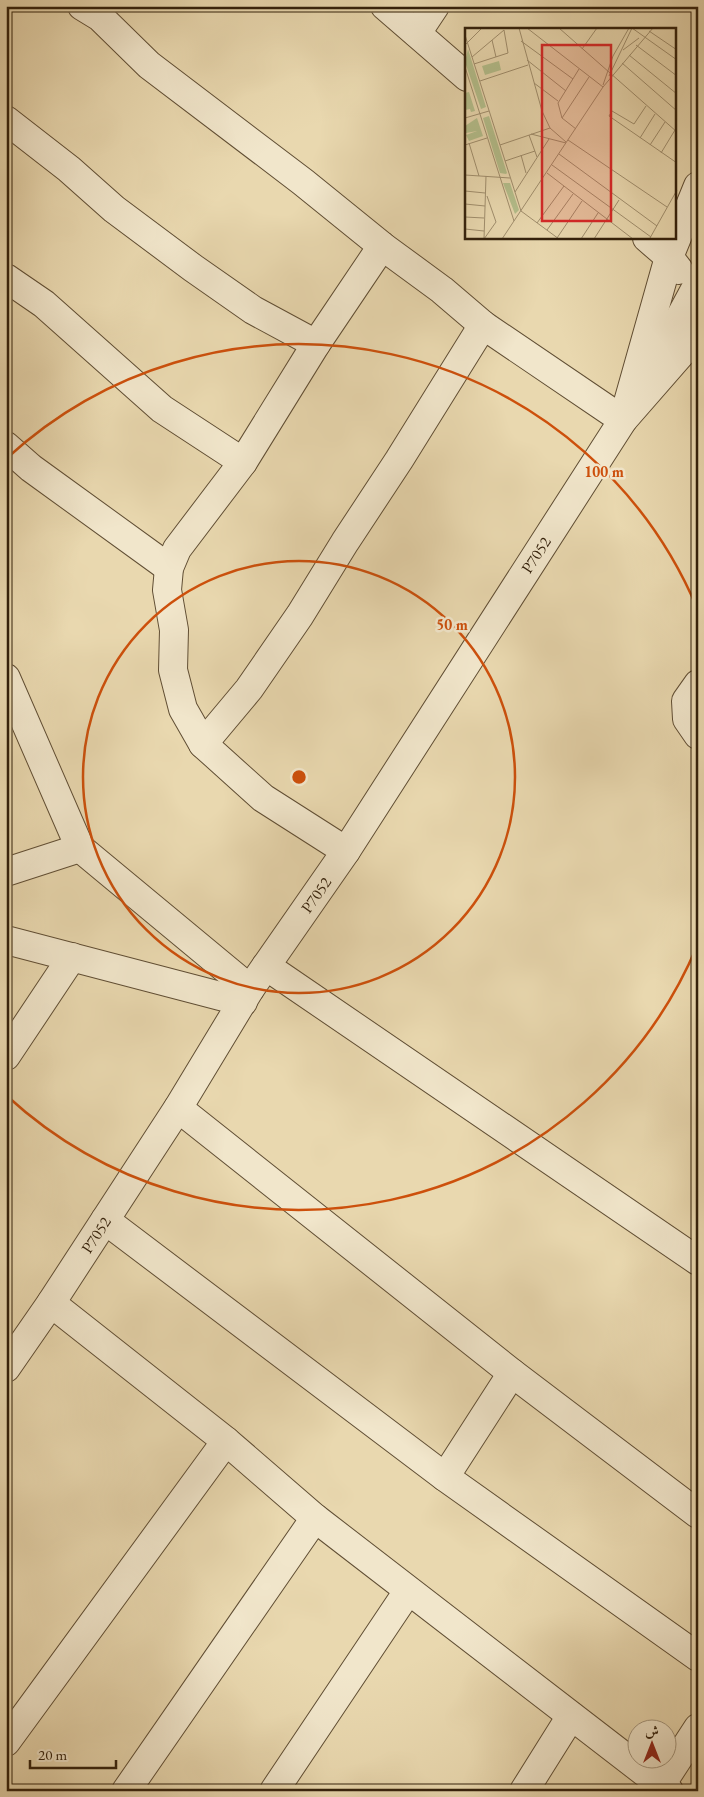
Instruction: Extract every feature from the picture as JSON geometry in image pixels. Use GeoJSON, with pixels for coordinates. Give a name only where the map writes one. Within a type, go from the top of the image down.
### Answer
{"type":"FeatureCollection","features":[{"type":"Feature","properties":{"kind":"street"},"geometry":{"type":"LineString","coordinates":[[82,6],[100,17],[150,65],[303,182],[382,246],[442,290],[482,326],[623,420]]}},
{"type":"Feature","properties":{"kind":"street"},"geometry":{"type":"LineString","coordinates":[[385,6],[465,76]]}},
{"type":"Feature","properties":{"kind":"street"},"geometry":{"type":"LineString","coordinates":[[417,33],[435,6]]}},
{"type":"Feature","properties":{"kind":"street"},"geometry":{"type":"LineString","coordinates":[[6,120],[69,169],[114,209],[193,268],[253,310],[316,344]]}},
{"type":"Feature","properties":{"kind":"street","name":"P7052"},"geometry":{"type":"LineString","coordinates":[[676,238],[698,186]]}},
{"type":"Feature","properties":{"kind":"street"},"geometry":{"type":"LineString","coordinates":[[648,239],[697,288]]}},
{"type":"Feature","properties":{"kind":"street","name":"P7052"},"geometry":{"type":"LineString","coordinates":[[623,420],[668,257],[676,239]]}},
{"type":"Feature","properties":{"kind":"street"},"geometry":{"type":"LineString","coordinates":[[346,851],[263,798],[203,744],[183,708],[174,670],[174,630],[167,590],[170,568],[178,549],[243,462],[316,344],[382,246]]}},
{"type":"Feature","properties":{"kind":"street"},"geometry":{"type":"LineString","coordinates":[[6,278],[44,304],[162,409],[243,462]]}},
{"type":"Feature","properties":{"kind":"street","name":"P7052"},"geometry":{"type":"LineString","coordinates":[[6,1368],[106,1220],[266,966],[346,851],[623,420],[697,288]]}},
{"type":"Feature","properties":{"kind":"street"},"geometry":{"type":"LineString","coordinates":[[203,744],[249,689],[300,615],[482,326]]}},
{"type":"Feature","properties":{"kind":"street","name":"P7052"},"geometry":{"type":"LineString","coordinates":[[623,420],[698,334]]}},
{"type":"Feature","properties":{"kind":"street"},"geometry":{"type":"LineString","coordinates":[[6,446],[32,468],[170,568]]}},
{"type":"Feature","properties":{"kind":"street"},"geometry":{"type":"LineString","coordinates":[[6,678],[80,848],[247,996]]}},
{"type":"Feature","properties":{"kind":"street"},"geometry":{"type":"LineString","coordinates":[[698,684],[686,701],[686,719],[698,735]]}},
{"type":"Feature","properties":{"kind":"street"},"geometry":{"type":"LineString","coordinates":[[6,872],[80,848]]}},
{"type":"Feature","properties":{"kind":"street"},"geometry":{"type":"LineString","coordinates":[[6,940],[72,957],[247,996]]}},
{"type":"Feature","properties":{"kind":"street"},"geometry":{"type":"LineString","coordinates":[[6,1056],[72,957]]}},
{"type":"Feature","properties":{"kind":"street"},"geometry":{"type":"LineString","coordinates":[[266,966],[698,1261]]}},
{"type":"Feature","properties":{"kind":"street"},"geometry":{"type":"LineString","coordinates":[[178,1108],[512,1372],[698,1514]]}},
{"type":"Feature","properties":{"kind":"street"},"geometry":{"type":"LineString","coordinates":[[106,1220],[445,1477],[698,1657]]}},
{"type":"Feature","properties":{"kind":"street"},"geometry":{"type":"LineString","coordinates":[[51,1303],[226,1441],[315,1518],[663,1789],[698,1728]]}},
{"type":"Feature","properties":{"kind":"street"},"geometry":{"type":"LineString","coordinates":[[445,1477],[512,1372]]}},
{"type":"Feature","properties":{"kind":"street"},"geometry":{"type":"LineString","coordinates":[[6,1742],[226,1441]]}},
{"type":"Feature","properties":{"kind":"street"},"geometry":{"type":"LineString","coordinates":[[126,1791],[315,1518]]}},
{"type":"Feature","properties":{"kind":"street"},"geometry":{"type":"LineString","coordinates":[[274,1791],[408,1591]]}},
{"type":"Feature","properties":{"kind":"street"},"geometry":{"type":"LineString","coordinates":[[524,1791],[571,1716]]}}]}
